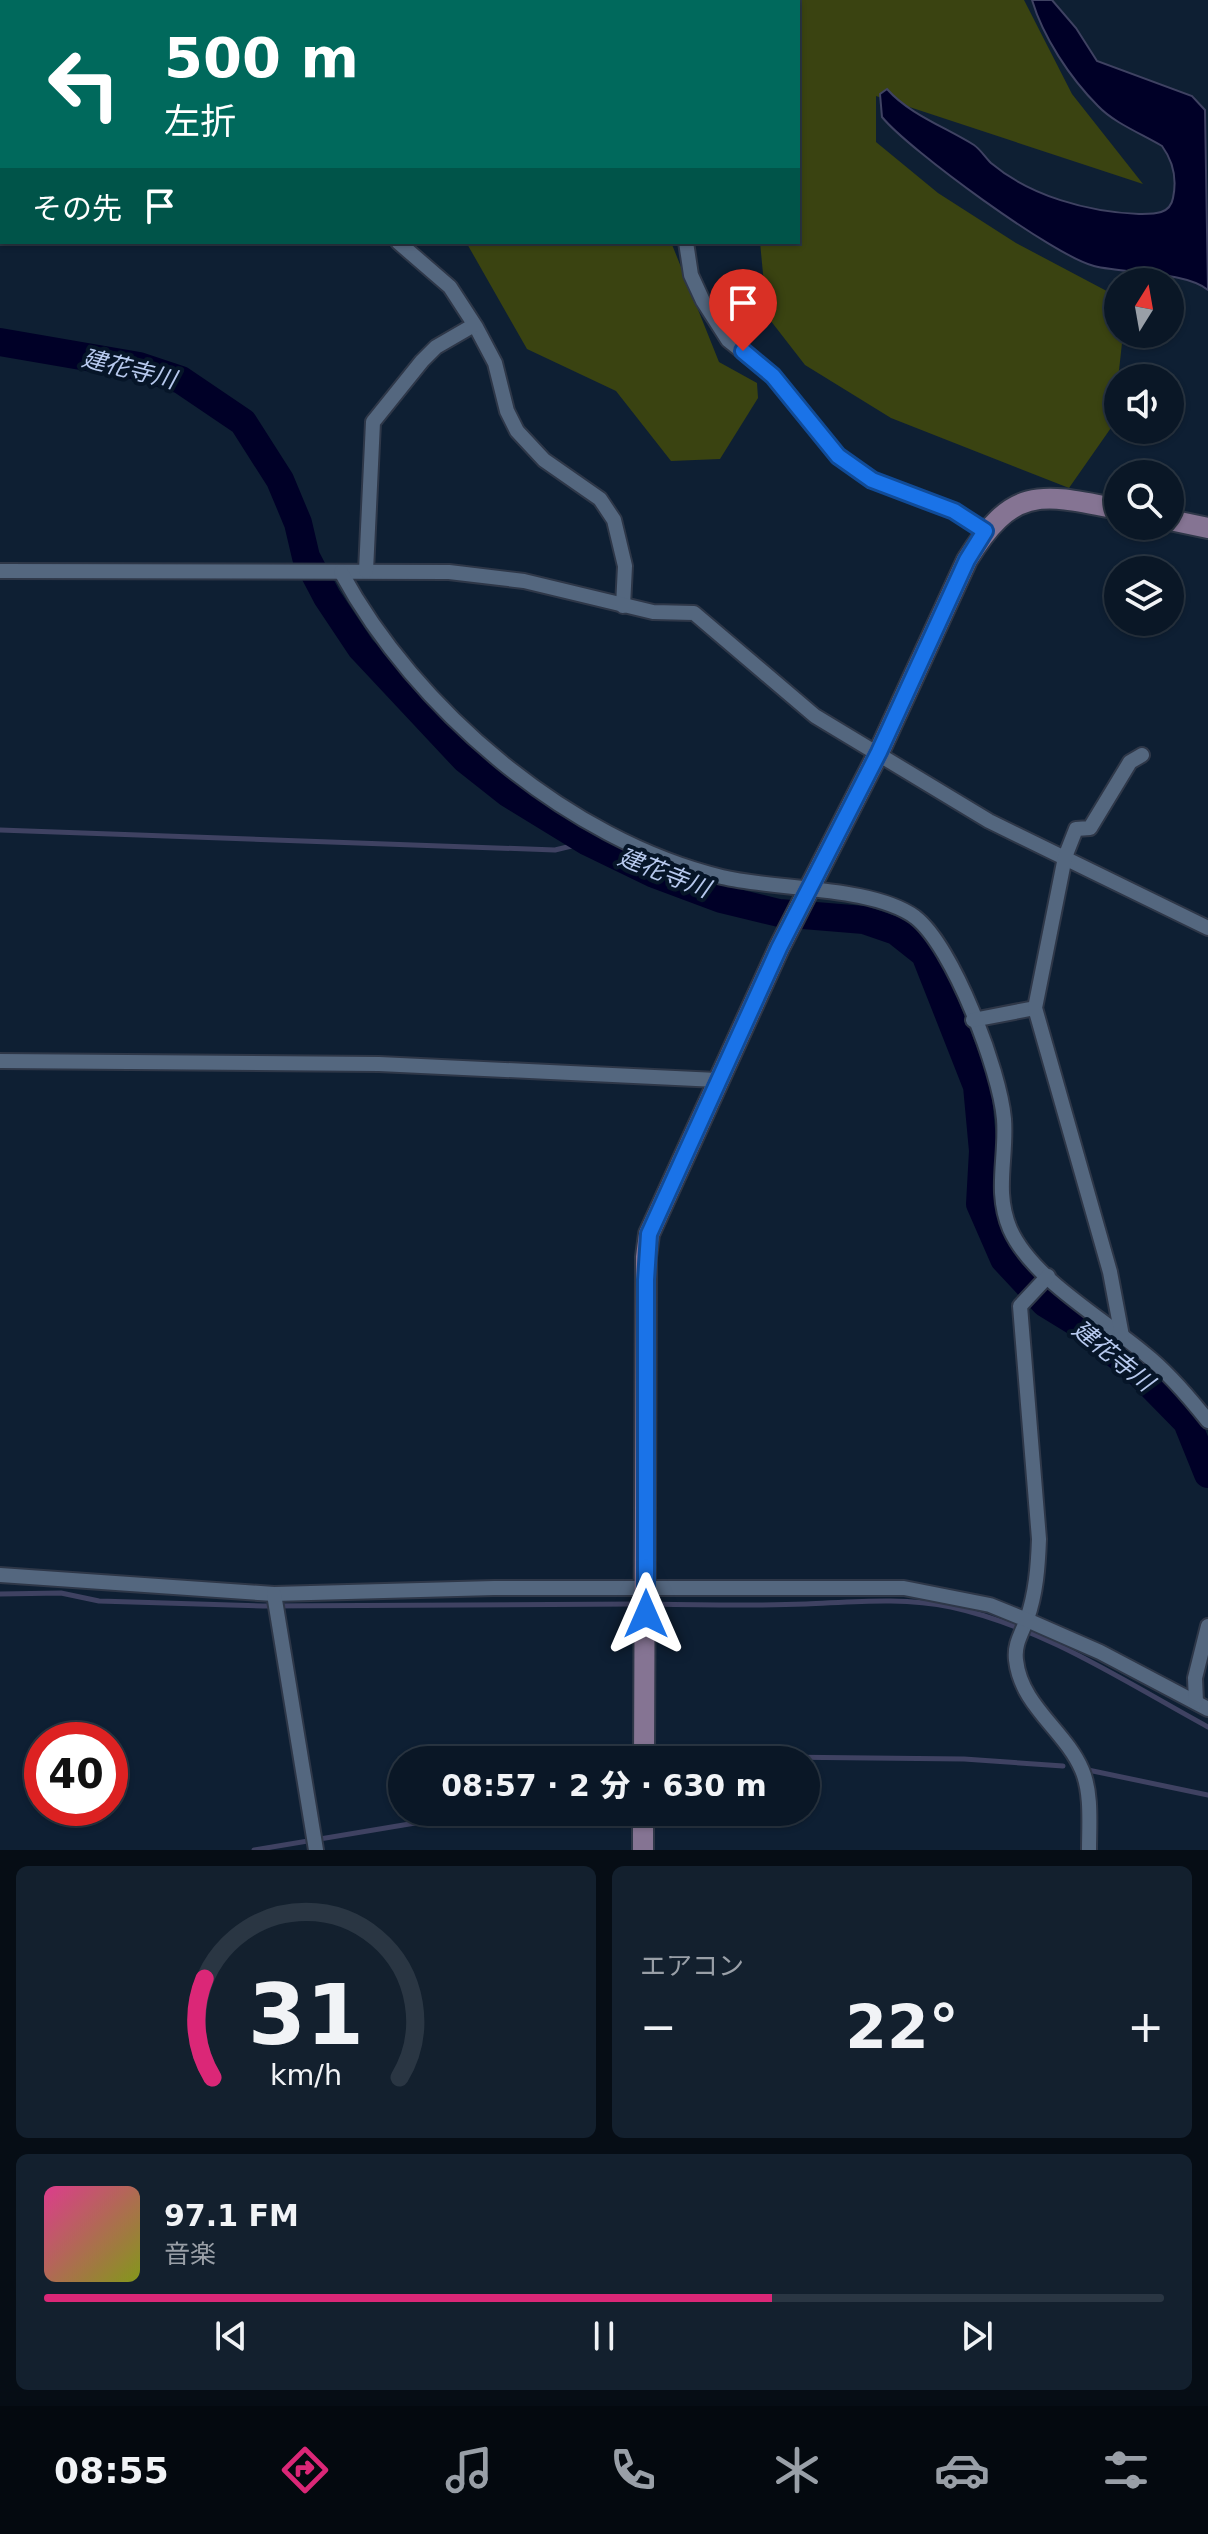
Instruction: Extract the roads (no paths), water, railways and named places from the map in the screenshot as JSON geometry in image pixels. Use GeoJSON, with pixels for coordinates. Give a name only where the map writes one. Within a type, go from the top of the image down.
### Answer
{"type":"FeatureCollection","features":[{"type":"Feature","properties":{"kind":"street"},"geometry":{"type":"LineString","coordinates":[[400,244],[450,287],[474,325],[495,363],[507,411],[517,431],[544,460],[600,499],[614,520],[625,566],[623,606]]}},
{"type":"Feature","properties":{"kind":"street"},"geometry":{"type":"LineString","coordinates":[[686,244],[691,275],[703,301],[728,340],[773,376],[838,456],[872,480],[954,511],[985,531]]}},
{"type":"Feature","properties":{"kind":"street"},"geometry":{"type":"LineString","coordinates":[[366,571],[373,422],[436,347],[474,325]]}},
{"type":"Feature","properties":{"kind":"street"},"geometry":{"type":"LineString","coordinates":[[644,1746],[648,1246],[662,1200],[790,925],[879,752],[967,560],[985,531],[1010,508],[1033,499],[1069,499],[1104,506]]}},
{"type":"Feature","properties":{"kind":"street"},"geometry":{"type":"LineString","coordinates":[[1184,523],[1208,528]]}},
{"type":"Feature","properties":{"kind":"street"},"geometry":{"type":"LineString","coordinates":[[0,571],[449,572],[524,581],[653,612],[694,613],[815,716],[989,821],[1208,928]]}},
{"type":"Feature","properties":{"kind":"street"},"geometry":{"type":"LineString","coordinates":[[341,572],[364,614],[408,672],[456,725],[515,772],[595,825],[653,853],[720,877],[807,894],[887,903],[915,917],[948,957],[1001,1089],[1004,1124],[999,1182],[1002,1205],[1012,1232],[1028,1258],[1173,1380],[1208,1421]]}},
{"type":"Feature","properties":{"kind":"street"},"geometry":{"type":"LineString","coordinates":[[1122,1336],[1110,1272],[1035,1008],[1065,857],[1076,829],[1090,828],[1130,762],[1142,755]]}},
{"type":"Feature","properties":{"kind":"street"},"geometry":{"type":"LineString","coordinates":[[973,1020],[1035,1008]]}},
{"type":"Feature","properties":{"kind":"street"},"geometry":{"type":"LineString","coordinates":[[0,1061],[379,1064],[717,1080]]}},
{"type":"Feature","properties":{"kind":"street"},"geometry":{"type":"LineString","coordinates":[[1048,1276],[1020,1306],[1039,1539],[1038,1572],[1027,1620],[1017,1640],[1015,1658],[1031,1701],[1083,1772],[1088,1800],[1089,1850]]}},
{"type":"Feature","properties":{"kind":"street"},"geometry":{"type":"LineString","coordinates":[[0,1575],[274,1594],[647,1588],[904,1588],[990,1605],[1100,1652],[1202,1706]]}},
{"type":"Feature","properties":{"kind":"street"},"geometry":{"type":"LineString","coordinates":[[274,1594],[315,1844]]}},
{"type":"Feature","properties":{"kind":"street"},"geometry":{"type":"LineString","coordinates":[[1202,1706],[1195,1678],[1208,1626]]}},
{"type":"Feature","properties":{"kind":"street"},"geometry":{"type":"LineString","coordinates":[[643,1826],[643,1850]]}},
{"type":"Feature","properties":{"kind":"water"},"geometry":{"type":"Polygon","coordinates":[[[1032,0],[1052,0],[1076,28],[1097,61],[1192,96],[1205,110],[1208,290],[1184,279],[1184,268],[1104,268],[1075,258],[1016,223],[950,176],[882,117],[880,94],[887,89],[917,113],[974,145],[991,163],[1023,185],[1060,200],[1100,210],[1139,214],[1165,211],[1171,204],[1175,184],[1166,152],[1162,146],[1112,118],[1098,106],[1068,70],[1032,0]]]}},
{"type":"Feature","properties":{"kind":"waterway","name":"建花寺川"},"geometry":{"type":"LineString","coordinates":[[0,342],[139,366],[181,380],[243,422],[280,480],[298,523],[306,557],[327,597],[361,648],[465,759],[508,793],[588,842],[654,874],[721,899],[779,913],[864,920],[896,931],[925,954],[977,1086],[983,1151],[980,1204],[1004,1259],[1045,1303],[1076,1322],[1141,1375],[1187,1422],[1208,1474]]}},
{"type":"Feature","properties":{"kind":"waterway"},"geometry":{"type":"LineString","coordinates":[[0,830],[555,850],[588,842]]}},
{"type":"Feature","properties":{"kind":"waterway"},"geometry":{"type":"LineString","coordinates":[[0,1594],[61,1593],[99,1601],[263,1606],[638,1604]]}},
{"type":"Feature","properties":{"kind":"waterway"},"geometry":{"type":"LineString","coordinates":[[648,1604],[766,1605],[897,1601],[951,1607],[985,1616],[1051,1642],[1208,1727]]}},
{"type":"Feature","properties":{"kind":"waterway"},"geometry":{"type":"LineString","coordinates":[[820,1757],[964,1759],[1063,1766]]}},
{"type":"Feature","properties":{"kind":"waterway"},"geometry":{"type":"LineString","coordinates":[[1088,1770],[1208,1795]]}},
{"type":"Feature","properties":{"kind":"waterway"},"geometry":{"type":"LineString","coordinates":[[254,1850],[397,1826]]}}]}
